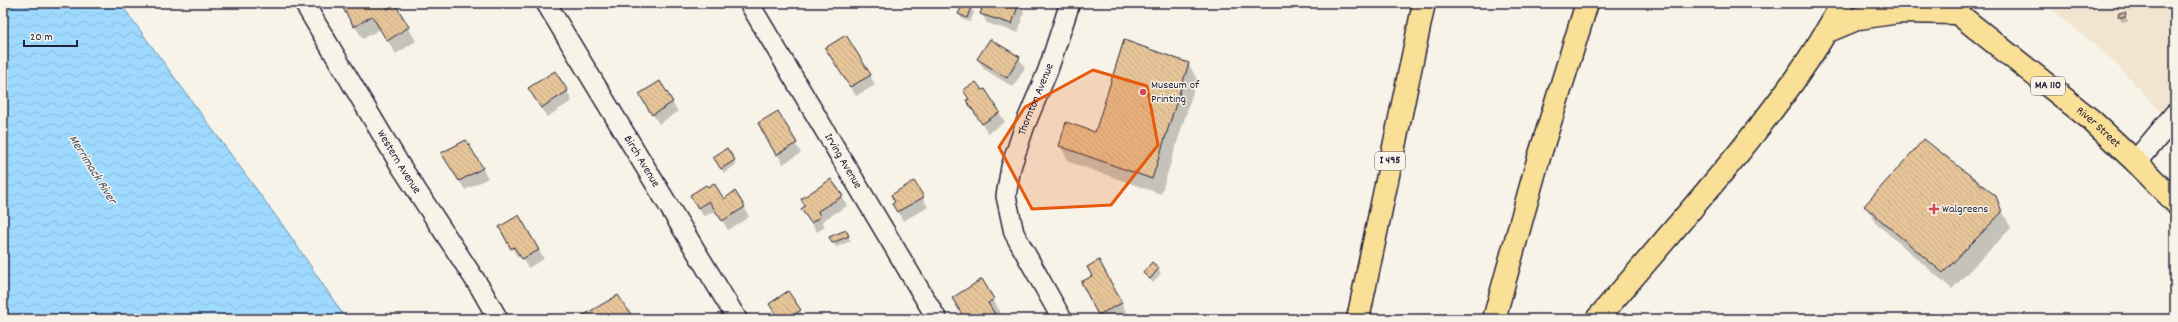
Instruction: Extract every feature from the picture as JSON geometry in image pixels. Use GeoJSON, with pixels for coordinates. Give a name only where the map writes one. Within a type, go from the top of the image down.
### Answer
{"type":"FeatureCollection","features":[{"type":"Feature","properties":{"kind":"main road","name":"I 495"},"geometry":{"type":"LineString","coordinates":[[1358,319],[1424,3]]}},
{"type":"Feature","properties":{"kind":"main road"},"geometry":{"type":"LineString","coordinates":[[1494,319],[1537,164],[1587,3]]}},
{"type":"Feature","properties":{"kind":"main road"},"geometry":{"type":"LineString","coordinates":[[1597,319],[1689,214],[1793,84],[1828,31],[1842,3]]}},
{"type":"Feature","properties":{"kind":"main road","name":"River Street"},"geometry":{"type":"LineString","coordinates":[[1938,3],[1953,8],[2090,119],[2136,162],[2175,202]]}},
{"type":"Feature","properties":{"kind":"main road"},"geometry":{"type":"LineString","coordinates":[[1828,31],[1859,18],[1899,12],[1953,8]]}},
{"type":"Feature","properties":{"kind":"main road"},"geometry":{"type":"LineString","coordinates":[[2136,162],[2175,115]]}},
{"type":"Feature","properties":{"kind":"street","name":"Western Avenue"},"geometry":{"type":"LineString","coordinates":[[304,3],[400,165],[481,289],[498,319]]}},
{"type":"Feature","properties":{"kind":"street","name":"Birch Avenue"},"geometry":{"type":"LineString","coordinates":[[546,3],[737,319]]}},
{"type":"Feature","properties":{"kind":"street","name":"Irving Avenue"},"geometry":{"type":"LineString","coordinates":[[749,3],[937,319]]}},
{"type":"Feature","properties":{"kind":"street","name":"Thornton Avenue"},"geometry":{"type":"LineString","coordinates":[[1062,319],[1014,233],[1006,196],[1011,167],[1025,125],[1048,70],[1070,3]]}},
{"type":"Feature","properties":{"kind":"highlighted area"},"geometry":{"type":"Polygon","coordinates":[[[1093,70],[1147,86],[1158,145],[1111,205],[1032,209],[999,147],[1025,107],[1093,70]]]}},
{"type":"Feature","properties":{"kind":"shaded area"},"geometry":{"type":"Polygon","coordinates":[[[2044,3],[2175,3],[2175,126],[2110,58],[2044,3]]]}},
{"type":"Feature","properties":{"kind":"water","name":"Merrimack River"},"geometry":{"type":"Polygon","coordinates":[[[3,3],[120,3],[289,234],[346,319],[3,319],[3,3]]]}},
{"type":"Feature","properties":{"kind":"building"},"geometry":{"type":"Polygon","coordinates":[[[345,3],[384,3],[388,9],[395,4],[409,27],[387,41],[372,16],[354,27],[341,5],[345,3]]]}},
{"type":"Feature","properties":{"kind":"building"},"geometry":{"type":"Polygon","coordinates":[[[984,3],[1019,3],[1012,24],[980,14],[984,3]]]}},
{"type":"Feature","properties":{"kind":"building"},"geometry":{"type":"Polygon","coordinates":[[[963,4],[971,7],[967,18],[958,14],[963,4]]]}},
{"type":"Feature","properties":{"kind":"building"},"geometry":{"type":"Polygon","coordinates":[[[2119,13],[2126,13],[2125,17],[2118,17],[2119,13]]]}},
{"type":"Feature","properties":{"kind":"building"},"geometry":{"type":"Polygon","coordinates":[[[846,35],[871,75],[850,87],[825,48],[846,35]]]}},
{"type":"Feature","properties":{"kind":"building"},"geometry":{"type":"Polygon","coordinates":[[[990,39],[1020,57],[1007,78],[977,59],[990,39]]]}},
{"type":"Feature","properties":{"kind":"building","name":"Museum of Printing"},"geometry":{"type":"Polygon","coordinates":[[[1124,40],[1189,63],[1152,179],[1059,146],[1066,122],[1095,132],[1124,40]]]}},
{"type":"Feature","properties":{"kind":"building"},"geometry":{"type":"Polygon","coordinates":[[[555,71],[568,91],[541,108],[528,88],[555,71]]]}},
{"type":"Feature","properties":{"kind":"building"},"geometry":{"type":"Polygon","coordinates":[[[660,81],[673,102],[652,115],[639,94],[660,81]]]}},
{"type":"Feature","properties":{"kind":"building"},"geometry":{"type":"Polygon","coordinates":[[[976,82],[982,90],[985,89],[1000,112],[982,124],[966,100],[969,99],[963,90],[976,82]]]}},
{"type":"Feature","properties":{"kind":"building"},"geometry":{"type":"Polygon","coordinates":[[[778,111],[797,143],[776,155],[758,123],[778,111]]]}},
{"type":"Feature","properties":{"kind":"building","name":"Walgreens"},"geometry":{"type":"Polygon","coordinates":[[[1924,139],[1996,196],[2002,212],[1943,273],[1864,206],[1924,139]]]}},
{"type":"Feature","properties":{"kind":"building"},"geometry":{"type":"Polygon","coordinates":[[[466,140],[483,168],[459,181],[441,153],[466,140]]]}},
{"type":"Feature","properties":{"kind":"building"},"geometry":{"type":"Polygon","coordinates":[[[727,148],[735,160],[721,169],[713,157],[727,148]]]}},
{"type":"Feature","properties":{"kind":"building"},"geometry":{"type":"Polygon","coordinates":[[[831,179],[843,196],[818,211],[820,217],[811,223],[801,209],[805,206],[801,199],[831,179]]]}},
{"type":"Feature","properties":{"kind":"building"},"geometry":{"type":"Polygon","coordinates":[[[914,181],[924,197],[897,212],[892,204],[895,202],[891,195],[914,181]]]}},
{"type":"Feature","properties":{"kind":"building"},"geometry":{"type":"Polygon","coordinates":[[[714,183],[724,199],[735,191],[745,207],[722,221],[709,201],[698,208],[690,195],[706,185],[708,187],[714,183]]]}},
{"type":"Feature","properties":{"kind":"building"},"geometry":{"type":"Polygon","coordinates":[[[519,215],[539,250],[522,259],[514,247],[511,249],[499,227],[519,215]]]}},
{"type":"Feature","properties":{"kind":"building"},"geometry":{"type":"Polygon","coordinates":[[[846,230],[849,236],[832,243],[829,237],[846,230]]]}},
{"type":"Feature","properties":{"kind":"building"},"geometry":{"type":"Polygon","coordinates":[[[1099,260],[1122,303],[1098,315],[1081,282],[1092,276],[1087,267],[1099,260]]]}},
{"type":"Feature","properties":{"kind":"building"},"geometry":{"type":"Polygon","coordinates":[[[1152,262],[1159,268],[1150,279],[1143,273],[1152,262]]]}},
{"type":"Feature","properties":{"kind":"building"},"geometry":{"type":"Polygon","coordinates":[[[982,279],[994,299],[988,303],[998,319],[965,319],[952,298],[982,279]]]}},
{"type":"Feature","properties":{"kind":"building"},"geometry":{"type":"Polygon","coordinates":[[[788,291],[801,310],[788,319],[779,319],[769,304],[788,291]]]}},
{"type":"Feature","properties":{"kind":"building"},"geometry":{"type":"Polygon","coordinates":[[[618,295],[634,319],[577,319],[618,295]]]}},
{"type":"Feature","properties":{"kind":"place","name":"Museum of Printing"},"geometry":{"type":"Point","coordinates":[1143,92]}},
{"type":"Feature","properties":{"kind":"place","name":"Walgreens"},"geometry":{"type":"Point","coordinates":[1934,209]}}]}
